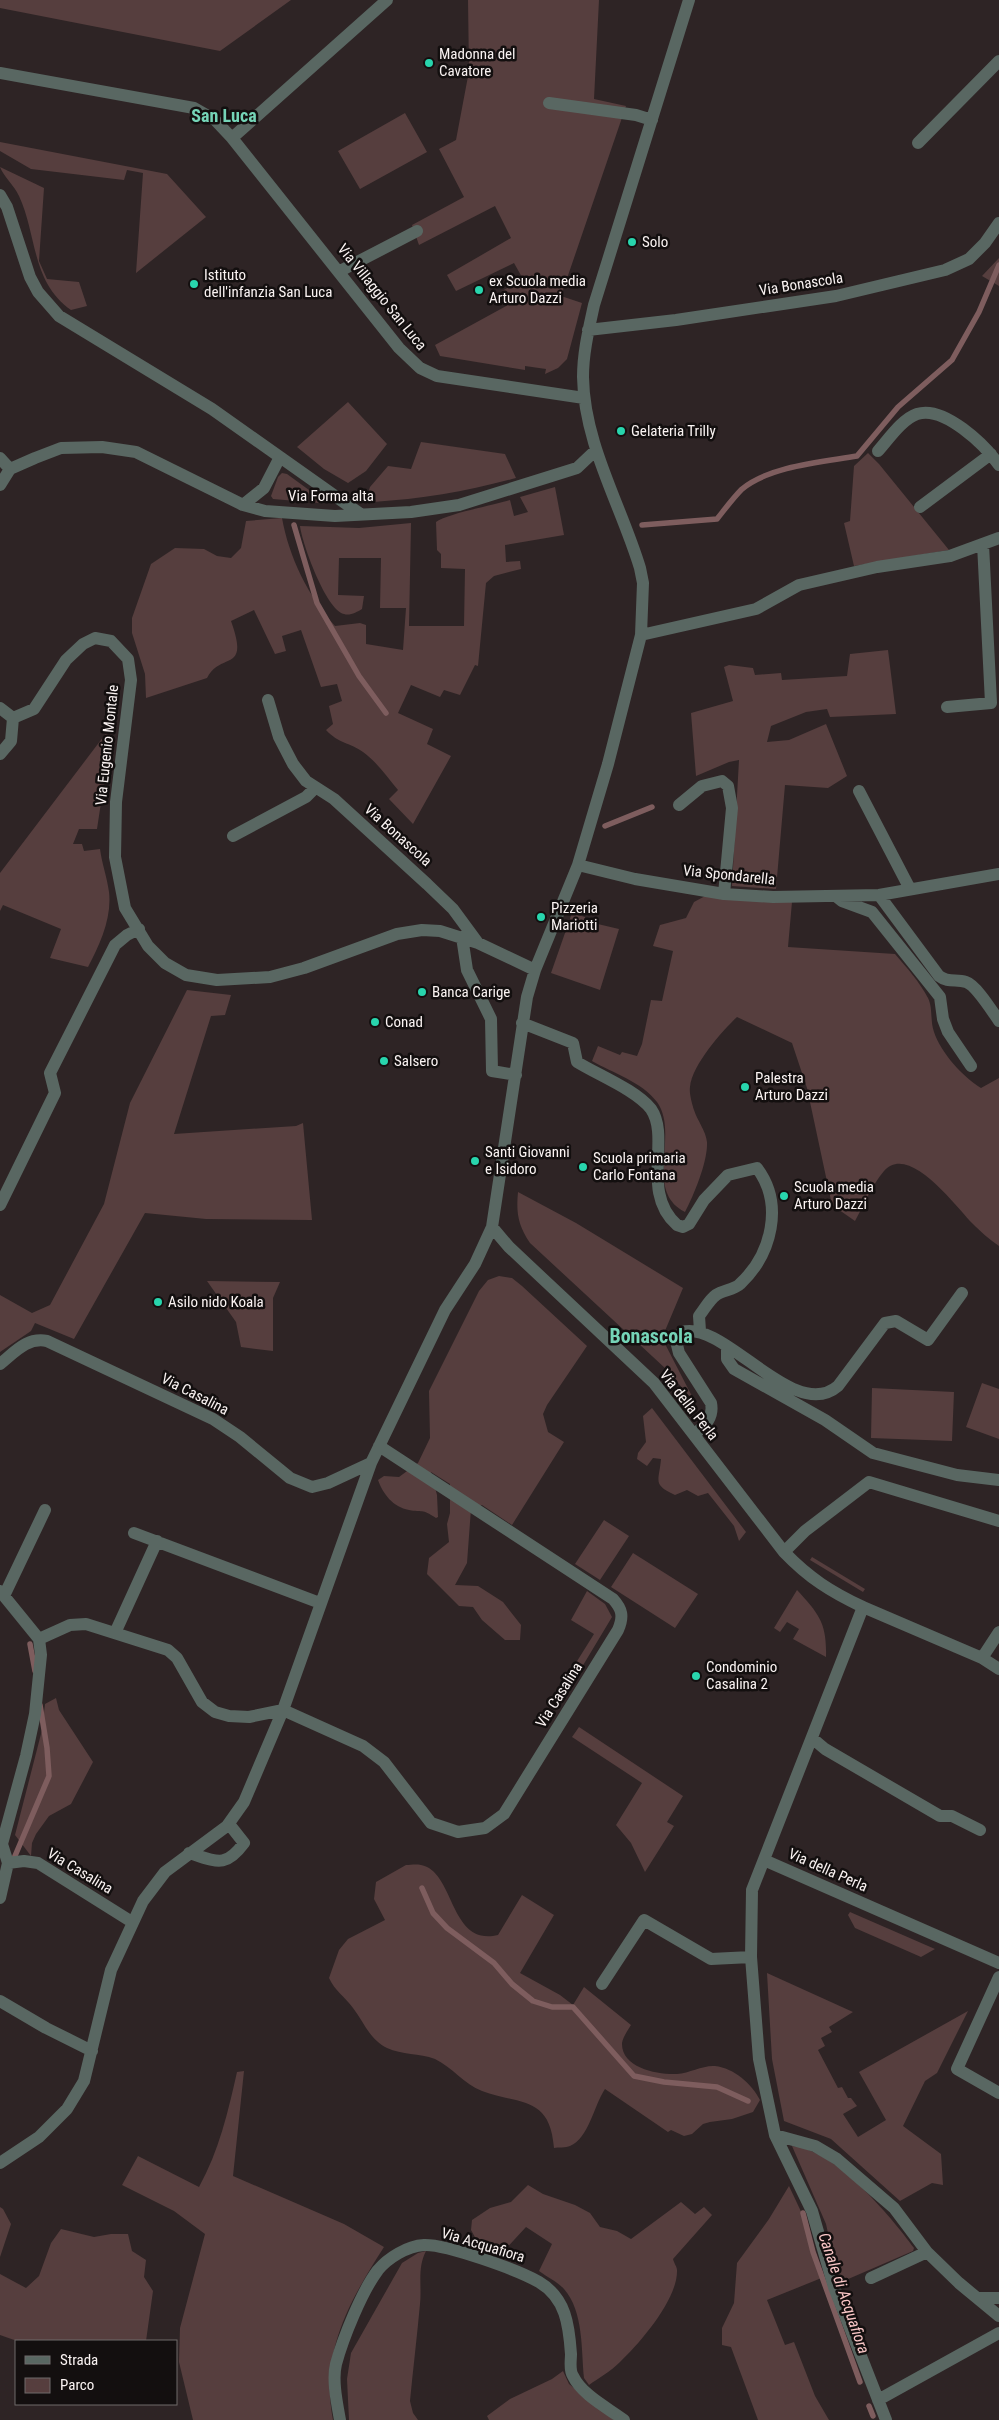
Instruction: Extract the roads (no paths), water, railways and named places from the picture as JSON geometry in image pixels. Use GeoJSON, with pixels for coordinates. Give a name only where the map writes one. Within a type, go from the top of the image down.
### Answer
{"type":"FeatureCollection","features":[{"type":"Feature","properties":{"kind":"street"},"geometry":{"type":"LineString","coordinates":[[232,138],[387,0]]}},
{"type":"Feature","properties":{"kind":"street"},"geometry":{"type":"LineString","coordinates":[[0,2163],[39,2137],[67,2109],[84,2080],[111,1970],[143,1901],[164,1872],[215,1836],[238,1814],[283,1710],[370,1463],[445,1310],[475,1264],[492,1227],[516,1075],[522,1022],[535,970],[578,866],[608,764],[642,635],[642,583],[640,568],[596,450],[584,398],[583,375],[588,330],[594,305],[689,0]]}},
{"type":"Feature","properties":{"kind":"street"},"geometry":{"type":"LineString","coordinates":[[918,143],[999,61]]}},
{"type":"Feature","properties":{"kind":"street","name":"Via Villaggio San Luca"},"geometry":{"type":"LineString","coordinates":[[0,72],[194,108],[215,120],[232,138],[340,271],[398,348],[420,368],[437,376],[584,398]]}},
{"type":"Feature","properties":{"kind":"street"},"geometry":{"type":"LineString","coordinates":[[549,104],[636,115],[652,120]]}},
{"type":"Feature","properties":{"kind":"street"},"geometry":{"type":"LineString","coordinates":[[0,195],[7,207],[30,276],[49,306],[65,319],[212,409],[359,513]]}},
{"type":"Feature","properties":{"kind":"street","name":"Via Bonascola"},"geometry":{"type":"LineString","coordinates":[[588,330],[676,320],[836,296],[945,270],[968,259],[985,243],[999,223]]}},
{"type":"Feature","properties":{"kind":"street"},"geometry":{"type":"LineString","coordinates":[[340,271],[416,231]]}},
{"type":"Feature","properties":{"kind":"street"},"geometry":{"type":"LineString","coordinates":[[878,452],[898,428],[916,414],[931,412],[956,423],[991,454],[999,465]]}},
{"type":"Feature","properties":{"kind":"street","name":"Via Forma alta"},"geometry":{"type":"LineString","coordinates":[[10,469],[61,448],[102,447],[136,452],[243,505],[264,511],[309,515],[411,512],[459,505],[577,468],[596,450]]}},
{"type":"Feature","properties":{"kind":"street"},"geometry":{"type":"LineString","coordinates":[[920,507],[991,454]]}},
{"type":"Feature","properties":{"kind":"street"},"geometry":{"type":"LineString","coordinates":[[243,505],[264,488],[280,457]]}},
{"type":"Feature","properties":{"kind":"street"},"geometry":{"type":"LineString","coordinates":[[0,458],[10,469],[0,485]]}},
{"type":"Feature","properties":{"kind":"street"},"geometry":{"type":"LineString","coordinates":[[642,635],[756,609],[800,586],[877,567],[950,556],[999,538]]}},
{"type":"Feature","properties":{"kind":"street"},"geometry":{"type":"LineString","coordinates":[[946,707],[991,703],[994,613],[983,544]]}},
{"type":"Feature","properties":{"kind":"street","name":"Via Eugenio Montale"},"geometry":{"type":"LineString","coordinates":[[13,718],[34,709],[66,660],[83,644],[95,638],[111,641],[128,659],[131,680],[116,802],[115,857],[125,908],[148,946],[165,963],[186,975],[217,980],[270,977],[304,968],[397,934],[422,930],[440,931],[478,942]]}},
{"type":"Feature","properties":{"kind":"street","name":"Via Bonascola"},"geometry":{"type":"LineString","coordinates":[[268,700],[279,737],[293,764],[306,781],[334,799],[428,884],[453,909],[478,942],[535,970]]}},
{"type":"Feature","properties":{"kind":"street"},"geometry":{"type":"LineString","coordinates":[[0,708],[13,718],[11,741],[0,754]]}},
{"type":"Feature","properties":{"kind":"street"},"geometry":{"type":"LineString","coordinates":[[679,805],[702,786],[722,780],[728,786],[732,808],[724,894]]}},
{"type":"Feature","properties":{"kind":"street"},"geometry":{"type":"LineString","coordinates":[[233,836],[306,797],[315,788]]}},
{"type":"Feature","properties":{"kind":"street"},"geometry":{"type":"LineString","coordinates":[[859,791],[910,889]]}},
{"type":"Feature","properties":{"kind":"street","name":"Via Spondarella"},"geometry":{"type":"LineString","coordinates":[[578,866],[635,879],[724,894],[773,897],[879,895],[999,874]]}},
{"type":"Feature","properties":{"kind":"street"},"geometry":{"type":"LineString","coordinates":[[836,895],[842,901],[872,912],[928,981],[940,997],[943,1019],[948,1032],[971,1066]]}},
{"type":"Feature","properties":{"kind":"street"},"geometry":{"type":"LineString","coordinates":[[879,895],[939,976],[946,981],[966,982],[973,987],[999,1019]]}},
{"type":"Feature","properties":{"kind":"street"},"geometry":{"type":"LineString","coordinates":[[0,1205],[55,1093],[50,1073],[115,945],[127,935],[139,929]]}},
{"type":"Feature","properties":{"kind":"street"},"geometry":{"type":"LineString","coordinates":[[462,937],[467,970],[491,1019],[492,1071],[516,1075]]}},
{"type":"Feature","properties":{"kind":"street"},"geometry":{"type":"LineString","coordinates":[[522,1022],[573,1043],[577,1062],[632,1093],[652,1111],[657,1124],[657,1190],[676,1225],[683,1227],[689,1224],[704,1200],[728,1176],[744,1170],[757,1168],[765,1179],[773,1219],[768,1244],[748,1275],[738,1286],[716,1295],[698,1316],[700,1331]]}},
{"type":"Feature","properties":{"kind":"street","name":"Via della Perla"},"geometry":{"type":"LineString","coordinates":[[492,1227],[508,1247],[654,1383],[784,1552],[804,1572],[831,1592],[982,1658],[999,1669]]}},
{"type":"Feature","properties":{"kind":"street"},"geometry":{"type":"LineString","coordinates":[[694,1435],[709,1422],[712,1410],[711,1403],[679,1353],[676,1341],[682,1332],[700,1331],[770,1376],[796,1390],[820,1396],[830,1393],[838,1386],[885,1323],[896,1321],[928,1340],[962,1294]]}},
{"type":"Feature","properties":{"kind":"street","name":"Via Casalina"},"geometry":{"type":"LineString","coordinates":[[0,1364],[27,1342],[36,1339],[47,1341],[212,1419],[240,1437],[290,1478],[312,1486],[328,1483],[370,1463]]}},
{"type":"Feature","properties":{"kind":"street"},"geometry":{"type":"LineString","coordinates":[[727,1348],[727,1359],[734,1369],[825,1420],[873,1454],[957,1474],[999,1480]]}},
{"type":"Feature","properties":{"kind":"street","name":"Via Casalina"},"geometry":{"type":"LineString","coordinates":[[283,1710],[363,1746],[384,1762],[431,1823],[458,1832],[485,1828],[504,1814],[622,1621],[621,1608],[613,1599],[379,1446]]}},
{"type":"Feature","properties":{"kind":"street"},"geometry":{"type":"LineString","coordinates":[[784,1552],[805,1531],[869,1482],[999,1521]]}},
{"type":"Feature","properties":{"kind":"street"},"geometry":{"type":"LineString","coordinates":[[0,1898],[8,1863],[2,1844],[26,1756],[35,1714],[41,1655],[40,1639],[2,1594],[45,1510]]}},
{"type":"Feature","properties":{"kind":"street"},"geometry":{"type":"LineString","coordinates":[[134,1533],[320,1603]]}},
{"type":"Feature","properties":{"kind":"street"},"geometry":{"type":"LineString","coordinates":[[115,1633],[157,1541]]}},
{"type":"Feature","properties":{"kind":"street","name":"Via della Perla"},"geometry":{"type":"LineString","coordinates":[[863,1607],[764,1860],[999,1963]]}},
{"type":"Feature","properties":{"kind":"street"},"geometry":{"type":"LineString","coordinates":[[40,1639],[70,1624],[86,1624],[168,1650],[177,1658],[202,1702],[215,1712],[229,1716],[249,1717],[283,1710]]}},
{"type":"Feature","properties":{"kind":"street"},"geometry":{"type":"LineString","coordinates":[[982,1658],[999,1632]]}},
{"type":"Feature","properties":{"kind":"street"},"geometry":{"type":"LineString","coordinates":[[812,1738],[825,1749],[940,1816],[952,1816],[980,1830]]}},
{"type":"Feature","properties":{"kind":"street"},"geometry":{"type":"LineString","coordinates":[[189,1853],[216,1862],[225,1861],[233,1856],[244,1843],[229,1824]]}},
{"type":"Feature","properties":{"kind":"street"},"geometry":{"type":"LineString","coordinates":[[764,1860],[752,1890],[751,1957],[759,2059],[775,2135],[812,2211],[834,2287],[886,2420]]}},
{"type":"Feature","properties":{"kind":"street","name":"Via Casalina"},"geometry":{"type":"LineString","coordinates":[[8,1863],[24,1861],[38,1864],[132,1922]]}},
{"type":"Feature","properties":{"kind":"street"},"geometry":{"type":"LineString","coordinates":[[602,1984],[644,1920],[711,1959],[751,1957]]}},
{"type":"Feature","properties":{"kind":"street"},"geometry":{"type":"LineString","coordinates":[[999,1977],[957,2069],[999,2093]]}},
{"type":"Feature","properties":{"kind":"street"},"geometry":{"type":"LineString","coordinates":[[0,2001],[46,2028],[92,2050]]}},
{"type":"Feature","properties":{"kind":"street"},"geometry":{"type":"LineString","coordinates":[[775,2135],[815,2146],[837,2159],[894,2208],[927,2252],[999,2316]]}},
{"type":"Feature","properties":{"kind":"street","name":"Via Acquafiora"},"geometry":{"type":"LineString","coordinates":[[340,2420],[337,2400],[336,2365],[353,2318],[378,2270],[398,2253],[423,2245],[438,2246],[463,2253],[532,2278],[551,2290],[564,2307],[572,2375],[581,2388],[624,2420]]}},
{"type":"Feature","properties":{"kind":"street"},"geometry":{"type":"LineString","coordinates":[[871,2278],[927,2252]]}},
{"type":"Feature","properties":{"kind":"street"},"geometry":{"type":"LineString","coordinates":[[977,2298],[999,2298]]}},
{"type":"Feature","properties":{"kind":"street"},"geometry":{"type":"LineString","coordinates":[[878,2400],[999,2333]]}},
{"type":"Feature","properties":{"kind":"waterway"},"geometry":{"type":"LineString","coordinates":[[642,525],[717,519],[742,489],[767,475],[797,466],[857,456],[898,407],[952,360],[979,312],[999,265]]}},
{"type":"Feature","properties":{"kind":"waterway"},"geometry":{"type":"LineString","coordinates":[[294,525],[317,603],[359,676],[386,713]]}},
{"type":"Feature","properties":{"kind":"waterway"},"geometry":{"type":"LineString","coordinates":[[605,826],[652,807]]}},
{"type":"Feature","properties":{"kind":"waterway"},"geometry":{"type":"LineString","coordinates":[[30,1644],[35,1671]]}},
{"type":"Feature","properties":{"kind":"waterway"},"geometry":{"type":"LineString","coordinates":[[12,1863],[49,1776],[47,1748],[40,1705]]}},
{"type":"Feature","properties":{"kind":"waterway"},"geometry":{"type":"LineString","coordinates":[[422,1888],[433,1913],[447,1928],[494,1963],[512,1984],[533,2001],[552,2007],[573,2007],[634,2076],[664,2082],[717,2087],[748,2101]]}},
{"type":"Feature","properties":{"kind":"waterway","name":"Canale di Acquafiora"},"geometry":{"type":"LineString","coordinates":[[803,2213],[813,2252],[860,2382]]}},
{"type":"Feature","properties":{"kind":"waterway","name":"Canale di Acquafiora"},"geometry":{"type":"LineString","coordinates":[[869,2406],[873,2416]]}},
{"type":"Feature","properties":{"kind":"place","name":"Madonna del Cavatore"},"geometry":{"type":"Point","coordinates":[429,63]}},
{"type":"Feature","properties":{"kind":"place","name":"Solo"},"geometry":{"type":"Point","coordinates":[632,242]}},
{"type":"Feature","properties":{"kind":"place","name":"Istituto dell'infanzia San Luca"},"geometry":{"type":"Point","coordinates":[194,284]}},
{"type":"Feature","properties":{"kind":"place","name":"ex Scuola media Arturo Dazzi"},"geometry":{"type":"Point","coordinates":[479,290]}},
{"type":"Feature","properties":{"kind":"place","name":"Gelateria Trilly"},"geometry":{"type":"Point","coordinates":[621,431]}},
{"type":"Feature","properties":{"kind":"place","name":"Pizzeria Mariotti"},"geometry":{"type":"Point","coordinates":[541,917]}},
{"type":"Feature","properties":{"kind":"place","name":"Banca Carige"},"geometry":{"type":"Point","coordinates":[422,992]}},
{"type":"Feature","properties":{"kind":"place","name":"Conad"},"geometry":{"type":"Point","coordinates":[375,1022]}},
{"type":"Feature","properties":{"kind":"place","name":"Salsero"},"geometry":{"type":"Point","coordinates":[384,1061]}},
{"type":"Feature","properties":{"kind":"place","name":"Palestra Arturo Dazzi"},"geometry":{"type":"Point","coordinates":[745,1087]}},
{"type":"Feature","properties":{"kind":"place","name":"Santi Giovanni e Isidoro"},"geometry":{"type":"Point","coordinates":[475,1161]}},
{"type":"Feature","properties":{"kind":"place","name":"Scuola primaria Carlo Fontana"},"geometry":{"type":"Point","coordinates":[583,1167]}},
{"type":"Feature","properties":{"kind":"place","name":"Scuola media Arturo Dazzi"},"geometry":{"type":"Point","coordinates":[784,1196]}},
{"type":"Feature","properties":{"kind":"place","name":"Asilo nido Koala"},"geometry":{"type":"Point","coordinates":[158,1302]}},
{"type":"Feature","properties":{"kind":"place","name":"Condominio Casalina 2"},"geometry":{"type":"Point","coordinates":[696,1676]}},
{"type":"Feature","properties":{"kind":"district","name":"San Luca"},"geometry":{"type":"Point","coordinates":[224,115]}},
{"type":"Feature","properties":{"kind":"district","name":"Bonascola"},"geometry":{"type":"Point","coordinates":[651,1336]}}]}
